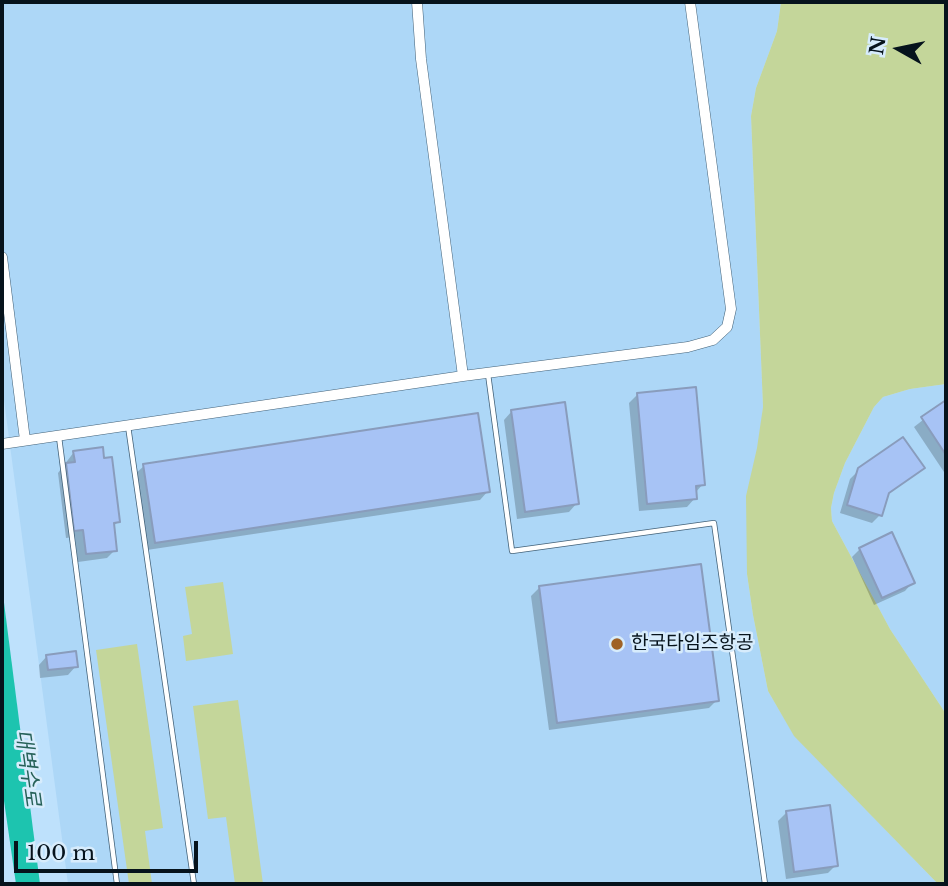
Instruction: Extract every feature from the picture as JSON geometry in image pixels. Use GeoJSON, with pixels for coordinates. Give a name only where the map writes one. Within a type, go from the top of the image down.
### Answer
{"type":"FeatureCollection","features":[{"type":"Feature","properties":{"kind":"street"},"geometry":{"type":"LineString","coordinates":[[417,2],[421,59],[463,376]]}},
{"type":"Feature","properties":{"kind":"street"},"geometry":{"type":"LineString","coordinates":[[2,444],[463,376],[688,347],[713,340],[727,327],[730,319],[729,289],[690,2]]}},
{"type":"Feature","properties":{"kind":"street"},"geometry":{"type":"LineString","coordinates":[[2,257],[25,440]]}},
{"type":"Feature","properties":{"kind":"lane"},"geometry":{"type":"LineString","coordinates":[[488,373],[512,551],[713,523],[765,884]]}},
{"type":"Feature","properties":{"kind":"lane"},"geometry":{"type":"LineString","coordinates":[[128,425],[194,884]]}},
{"type":"Feature","properties":{"kind":"lane"},"geometry":{"type":"LineString","coordinates":[[59,435],[117,884]]}},
{"type":"Feature","properties":{"kind":"shaded area"},"geometry":{"type":"Polygon","coordinates":[[[2,2],[781,2],[777,31],[756,88],[751,116],[763,407],[747,574],[753,615],[768,691],[794,735],[938,884],[68,884],[2,385],[2,2]]]}},
{"type":"Feature","properties":{"kind":"shaded area"},"geometry":{"type":"Polygon","coordinates":[[[781,2],[946,2],[946,384],[910,389],[883,397],[874,407],[845,463],[831,508],[832,521],[890,629],[946,714],[946,884],[938,884],[794,736],[768,691],[753,615],[747,574],[746,496],[763,407],[751,116],[756,88],[777,31],[781,2]]]}},
{"type":"Feature","properties":{"kind":"shaded area"},"geometry":{"type":"Polygon","coordinates":[[[946,384],[946,714],[890,629],[832,521],[831,508],[845,463],[874,407],[883,397],[910,389],[946,384]]]}},
{"type":"Feature","properties":{"kind":"shaded area"},"geometry":{"type":"Polygon","coordinates":[[[223,582],[233,654],[186,661],[183,636],[192,634],[185,587],[223,582]]]}},
{"type":"Feature","properties":{"kind":"shaded area"},"geometry":{"type":"Polygon","coordinates":[[[2,587],[40,884],[16,884],[2,787],[2,587]]]}},
{"type":"Feature","properties":{"kind":"shaded area"},"geometry":{"type":"Polygon","coordinates":[[[137,644],[163,828],[145,831],[152,884],[129,884],[96,650],[137,644]]]}},
{"type":"Feature","properties":{"kind":"shaded area"},"geometry":{"type":"Polygon","coordinates":[[[238,700],[263,884],[235,884],[226,817],[208,819],[193,706],[238,700]]]}},
{"type":"Feature","properties":{"kind":"building"},"geometry":{"type":"Polygon","coordinates":[[[696,387],[705,485],[696,486],[697,499],[647,504],[637,393],[696,387]]]}},
{"type":"Feature","properties":{"kind":"building"},"geometry":{"type":"Polygon","coordinates":[[[946,400],[946,455],[921,417],[946,400]]]}},
{"type":"Feature","properties":{"kind":"building"},"geometry":{"type":"Polygon","coordinates":[[[565,402],[579,504],[525,512],[511,410],[565,402]]]}},
{"type":"Feature","properties":{"kind":"building"},"geometry":{"type":"Polygon","coordinates":[[[478,413],[490,492],[155,543],[143,464],[478,413]]]}},
{"type":"Feature","properties":{"kind":"building"},"geometry":{"type":"Polygon","coordinates":[[[903,437],[925,468],[889,493],[882,516],[847,505],[858,468],[903,437]]]}},
{"type":"Feature","properties":{"kind":"building"},"geometry":{"type":"Polygon","coordinates":[[[103,447],[104,458],[112,457],[120,522],[114,523],[117,551],[86,554],[83,530],[74,531],[66,463],[75,462],[73,451],[103,447]]]}},
{"type":"Feature","properties":{"kind":"building"},"geometry":{"type":"Polygon","coordinates":[[[892,532],[915,583],[882,598],[859,548],[892,532]]]}},
{"type":"Feature","properties":{"kind":"building"},"geometry":{"type":"Polygon","coordinates":[[[701,564],[719,701],[557,723],[539,586],[701,564]]]}},
{"type":"Feature","properties":{"kind":"building"},"geometry":{"type":"Polygon","coordinates":[[[76,651],[78,667],[48,670],[46,655],[76,651]]]}},
{"type":"Feature","properties":{"kind":"building"},"geometry":{"type":"Polygon","coordinates":[[[830,805],[838,866],[794,872],[786,811],[830,805]]]}},
{"type":"Feature","properties":{"kind":"place","name":"한국타임즈항공"},"geometry":{"type":"Point","coordinates":[617,644]}},
{"type":"Feature","properties":{"kind":"water label","name":"대벽수로"},"geometry":{"type":"Point","coordinates":[27,768]}}]}
